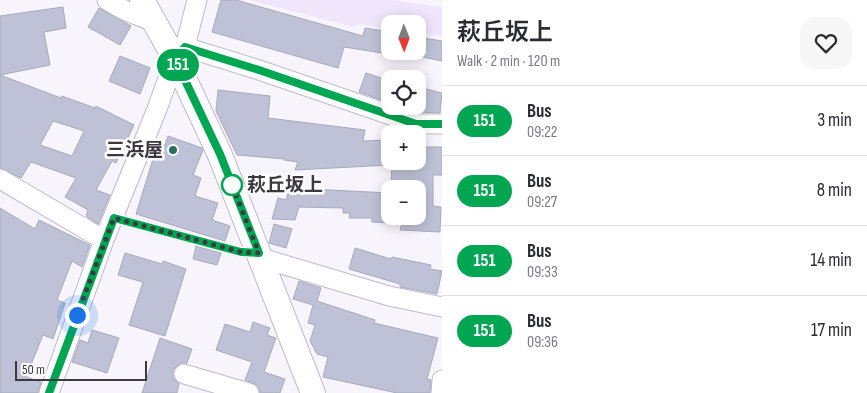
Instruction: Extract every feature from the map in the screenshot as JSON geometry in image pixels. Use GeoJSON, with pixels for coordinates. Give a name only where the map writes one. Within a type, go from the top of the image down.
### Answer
{"type":"FeatureCollection","features":[{"type":"Feature","properties":{"kind":"street"},"geometry":{"type":"LineString","coordinates":[[107,0],[124,10],[154,22]]}},
{"type":"Feature","properties":{"kind":"street"},"geometry":{"type":"LineString","coordinates":[[142,0],[154,22],[180,53],[313,393]]}},
{"type":"Feature","properties":{"kind":"street"},"geometry":{"type":"LineString","coordinates":[[49,393],[104,240],[180,53],[197,0]]}},
{"type":"Feature","properties":{"kind":"street"},"geometry":{"type":"LineString","coordinates":[[180,53],[259,70],[416,124],[442,124]]}},
{"type":"Feature","properties":{"kind":"street"},"geometry":{"type":"LineString","coordinates":[[0,179],[104,240]]}},
{"type":"Feature","properties":{"kind":"street"},"geometry":{"type":"LineString","coordinates":[[260,256],[389,296],[442,307]]}},
{"type":"Feature","properties":{"kind":"street"},"geometry":{"type":"LineString","coordinates":[[184,374],[249,393]]}},
{"type":"Feature","properties":{"kind":"street"},"geometry":{"type":"LineString","coordinates":[[441,393],[442,380]]}},
{"type":"Feature","properties":{"kind":"lane"},"geometry":{"type":"LineString","coordinates":[[114,218],[260,256]]}},
{"type":"Feature","properties":{"kind":"shaded area"},"geometry":{"type":"Polygon","coordinates":[[[249,0],[392,0],[442,7],[442,36],[426,34],[426,15],[381,15],[381,28],[358,24],[354,27],[249,0]]]}},
{"type":"Feature","properties":{"kind":"building"},"geometry":{"type":"Polygon","coordinates":[[[221,0],[236,0],[363,36],[365,28],[381,31],[381,53],[344,47],[338,68],[212,32],[221,0]]]}},
{"type":"Feature","properties":{"kind":"building"},"geometry":{"type":"Polygon","coordinates":[[[63,7],[66,28],[44,32],[50,65],[0,75],[0,16],[63,7]]]}},
{"type":"Feature","properties":{"kind":"building"},"geometry":{"type":"Polygon","coordinates":[[[99,8],[131,26],[120,45],[88,27],[99,8]]]}},
{"type":"Feature","properties":{"kind":"building"},"geometry":{"type":"Polygon","coordinates":[[[426,38],[442,41],[442,61],[426,58],[426,38]]]}},
{"type":"Feature","properties":{"kind":"building"},"geometry":{"type":"Polygon","coordinates":[[[120,56],[150,68],[140,94],[109,81],[120,56]]]}},
{"type":"Feature","properties":{"kind":"building"},"geometry":{"type":"Polygon","coordinates":[[[366,73],[381,78],[381,100],[359,92],[366,73]]]}},
{"type":"Feature","properties":{"kind":"building"},"geometry":{"type":"Polygon","coordinates":[[[0,75],[61,98],[62,96],[95,108],[96,106],[134,125],[116,163],[112,161],[96,190],[110,195],[98,224],[86,216],[88,210],[65,197],[76,178],[31,162],[21,178],[0,168],[0,75]],[[53,121],[40,145],[72,156],[84,131],[53,121]]]}},
{"type":"Feature","properties":{"kind":"building"},"geometry":{"type":"Polygon","coordinates":[[[426,89],[442,93],[440,113],[426,112],[426,89]]]}},
{"type":"Feature","properties":{"kind":"building"},"geometry":{"type":"Polygon","coordinates":[[[218,90],[270,96],[268,118],[365,130],[363,141],[381,140],[381,165],[295,170],[298,162],[237,155],[216,111],[218,90]]]}},
{"type":"Feature","properties":{"kind":"building"},"geometry":{"type":"Polygon","coordinates":[[[168,136],[202,148],[203,150],[193,175],[201,178],[195,196],[218,203],[212,220],[230,226],[225,241],[136,214],[157,142],[165,145],[168,136]]]}},
{"type":"Feature","properties":{"kind":"building"},"geometry":{"type":"Polygon","coordinates":[[[426,147],[442,147],[442,175],[433,175],[433,206],[441,207],[440,232],[400,230],[401,225],[426,225],[426,180],[391,180],[392,170],[426,170],[426,147]]]}},
{"type":"Feature","properties":{"kind":"building"},"geometry":{"type":"Polygon","coordinates":[[[290,188],[381,193],[381,222],[372,222],[372,218],[349,218],[350,213],[343,213],[343,208],[299,207],[295,220],[272,219],[278,198],[286,200],[290,188]]]}},
{"type":"Feature","properties":{"kind":"building"},"geometry":{"type":"Polygon","coordinates":[[[0,208],[35,229],[39,220],[90,245],[82,267],[72,261],[57,300],[65,303],[53,339],[43,335],[26,377],[41,382],[38,393],[0,393],[0,208]]]}},
{"type":"Feature","properties":{"kind":"building"},"geometry":{"type":"Polygon","coordinates":[[[274,224],[292,229],[286,248],[269,243],[274,224]]]}},
{"type":"Feature","properties":{"kind":"building"},"geometry":{"type":"Polygon","coordinates":[[[196,246],[221,253],[217,265],[193,259],[196,246]]]}},
{"type":"Feature","properties":{"kind":"building"},"geometry":{"type":"Polygon","coordinates":[[[355,248],[391,259],[392,257],[431,265],[430,269],[442,271],[437,294],[400,287],[400,284],[349,269],[355,248]]]}},
{"type":"Feature","properties":{"kind":"building"},"geometry":{"type":"Polygon","coordinates":[[[125,253],[162,264],[163,261],[186,269],[165,336],[129,325],[143,282],[118,275],[125,253]]]}},
{"type":"Feature","properties":{"kind":"building"},"geometry":{"type":"Polygon","coordinates":[[[299,281],[321,288],[317,301],[375,320],[374,323],[438,338],[427,379],[431,380],[430,393],[397,393],[323,377],[328,357],[317,354],[310,341],[315,325],[308,323],[313,305],[293,299],[299,281]]]}},
{"type":"Feature","properties":{"kind":"building"},"geometry":{"type":"Polygon","coordinates":[[[253,322],[270,328],[267,335],[276,338],[264,372],[285,379],[280,393],[260,393],[257,385],[245,380],[252,362],[216,350],[225,324],[250,332],[253,322]]]}},
{"type":"Feature","properties":{"kind":"building"},"geometry":{"type":"Polygon","coordinates":[[[92,330],[119,338],[107,373],[72,362],[80,340],[88,343],[92,330]]]}},
{"type":"Feature","properties":{"kind":"building"},"geometry":{"type":"Polygon","coordinates":[[[160,338],[192,349],[187,363],[181,363],[173,370],[173,377],[179,384],[177,393],[142,393],[160,338]]]}},
{"type":"Feature","properties":{"kind":"bus line","name":"151"},"geometry":{"type":"LineString","coordinates":[[49,393],[104,240],[114,218],[241,252],[259,253],[220,154],[175,59],[185,47],[259,70],[416,124],[442,124]]}},
{"type":"Feature","properties":{"kind":"place","name":"三浜屋"},"geometry":{"type":"Point","coordinates":[173,150]}},
{"type":"Feature","properties":{"kind":"place","name":"萩丘坂上"},"geometry":{"type":"Point","coordinates":[232,185]}},
{"type":"Feature","properties":{"kind":"route"},"geometry":{"type":"LineString","coordinates":[[77,315],[104,240],[114,218],[241,252],[259,253],[232,185]]}}]}
